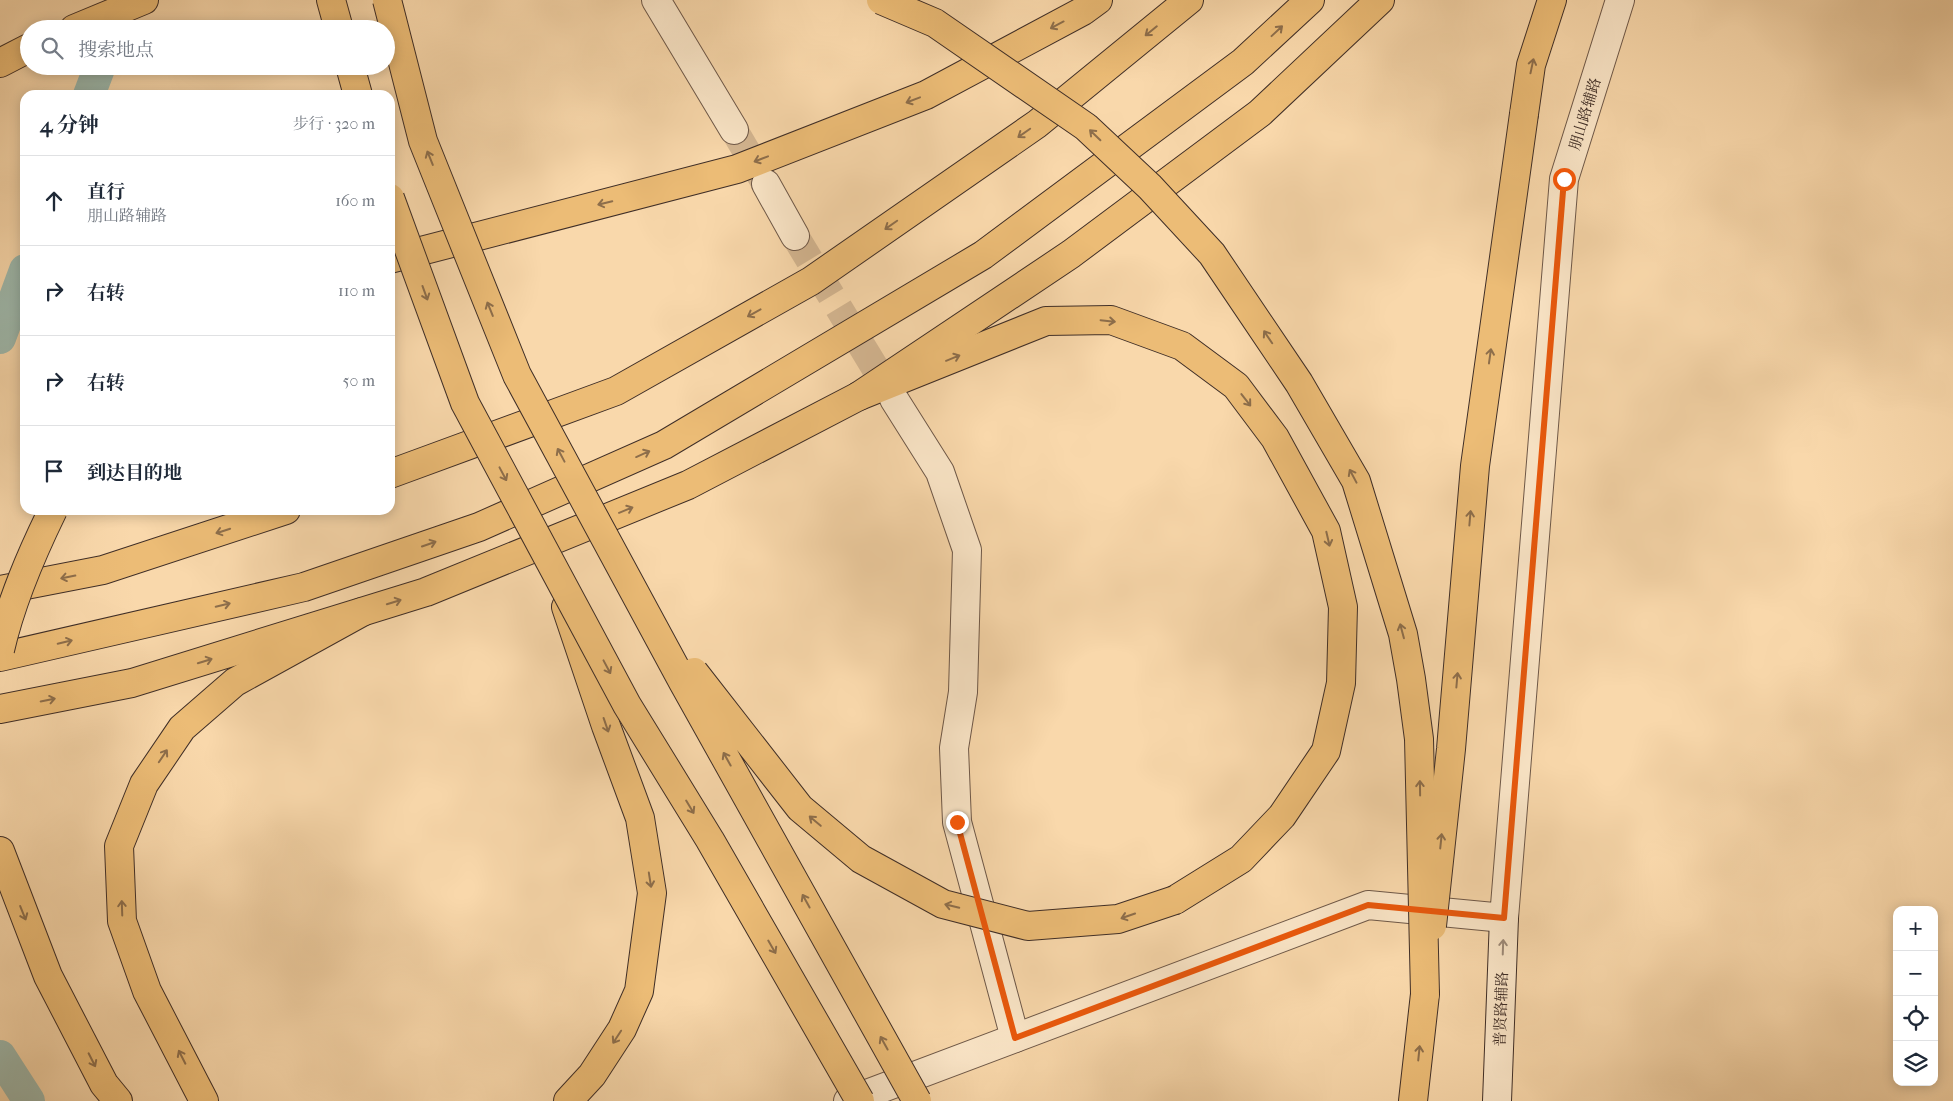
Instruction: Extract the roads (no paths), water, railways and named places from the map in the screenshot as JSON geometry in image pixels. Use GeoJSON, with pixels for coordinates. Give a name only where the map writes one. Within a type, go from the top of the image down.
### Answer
{"type":"FeatureCollection","features":[{"type":"Feature","properties":{"kind":"main road"},"geometry":{"type":"LineString","coordinates":[[96,20],[144,0]]}},
{"type":"Feature","properties":{"kind":"main road"},"geometry":{"type":"LineString","coordinates":[[331,0],[337,20]]}},
{"type":"Feature","properties":{"kind":"main road"},"geometry":{"type":"LineString","coordinates":[[387,0],[392,20]]}},
{"type":"Feature","properties":{"kind":"main road"},"geometry":{"type":"LineString","coordinates":[[881,0],[935,23],[1086,126],[1150,187],[1212,254],[1299,383],[1356,481],[1403,634],[1411,679],[1419,739],[1425,994]]}},
{"type":"Feature","properties":{"kind":"main road"},"geometry":{"type":"LineString","coordinates":[[395,258],[737,169],[926,95],[1083,11],[1098,0]]}},
{"type":"Feature","properties":{"kind":"main road"},"geometry":{"type":"LineString","coordinates":[[395,472],[616,391],[811,281],[1037,124],[1189,0]]}},
{"type":"Feature","properties":{"kind":"main road"},"geometry":{"type":"LineString","coordinates":[[0,657],[304,587],[479,527],[664,445],[983,255],[1243,62],[1310,0]]}},
{"type":"Feature","properties":{"kind":"main road"},"geometry":{"type":"LineString","coordinates":[[859,396],[1070,254],[1260,113],[1380,0]]}},
{"type":"Feature","properties":{"kind":"main road"},"geometry":{"type":"LineString","coordinates":[[1413,1101],[1451,749],[1475,466],[1531,64],[1552,0]]}},
{"type":"Feature","properties":{"kind":"main road"},"geometry":{"type":"LineString","coordinates":[[395,32],[422,141],[517,375],[642,606],[917,1101]]}},
{"type":"Feature","properties":{"kind":"main road"},"geometry":{"type":"LineString","coordinates":[[0,63],[20,53]]}},
{"type":"Feature","properties":{"kind":"main road"},"geometry":{"type":"LineString","coordinates":[[352,75],[357,90]]}},
{"type":"Feature","properties":{"kind":"main road"},"geometry":{"type":"LineString","coordinates":[[395,212],[465,403],[627,705],[710,840],[860,1101]]}},
{"type":"Feature","properties":{"kind":"main road"},"geometry":{"type":"LineString","coordinates":[[0,709],[132,684],[426,592],[688,485],[859,396],[1046,321],[1111,320],[1182,346],[1236,386],[1276,438],[1326,531],[1343,607],[1341,683],[1326,751],[1282,816],[1241,859],[1174,900],[1118,920],[1028,926],[943,904],[861,859],[800,808],[642,606]]}},
{"type":"Feature","properties":{"kind":"main road"},"geometry":{"type":"LineString","coordinates":[[0,650],[4,632],[29,558],[50,515]]}},
{"type":"Feature","properties":{"kind":"main road"},"geometry":{"type":"LineString","coordinates":[[0,590],[103,570],[271,515]]}},
{"type":"Feature","properties":{"kind":"main road"},"geometry":{"type":"LineString","coordinates":[[551,563],[606,726],[640,818],[652,893],[639,991],[622,1029],[592,1075],[568,1101]]}},
{"type":"Feature","properties":{"kind":"main road"},"geometry":{"type":"LineString","coordinates":[[204,1101],[147,991],[122,921],[119,846],[144,784],[182,728],[235,682],[362,612]]}},
{"type":"Feature","properties":{"kind":"main road"},"geometry":{"type":"LineString","coordinates":[[0,851],[48,976],[104,1084],[118,1101]]}},
{"type":"Feature","properties":{"kind":"street"},"geometry":{"type":"LineString","coordinates":[[656,0],[734,130]]}},
{"type":"Feature","properties":{"kind":"street","name":"朋山路辅路"},"geometry":{"type":"LineString","coordinates":[[1504,918],[1564,179],[1620,0]]}},
{"type":"Feature","properties":{"kind":"street"},"geometry":{"type":"LineString","coordinates":[[766,184],[795,236]]}},
{"type":"Feature","properties":{"kind":"street"},"geometry":{"type":"LineString","coordinates":[[894,399],[940,472],[967,550],[962,692],[954,748],[957,822],[1015,1038]]}},
{"type":"Feature","properties":{"kind":"street"},"geometry":{"type":"LineString","coordinates":[[848,1101],[1368,905],[1504,918]]}},
{"type":"Feature","properties":{"kind":"street","name":"普贤路辅路"},"geometry":{"type":"LineString","coordinates":[[1497,1101],[1504,918]]}},
{"type":"Feature","properties":{"kind":"waterway"},"geometry":{"type":"LineString","coordinates":[[91,90],[97,75]]}},
{"type":"Feature","properties":{"kind":"waterway"},"geometry":{"type":"LineString","coordinates":[[0,338],[20,284]]}},
{"type":"Feature","properties":{"kind":"waterway"},"geometry":{"type":"LineString","coordinates":[[0,1056],[29,1101]]}},
{"type":"Feature","properties":{"kind":"tunnel"},"geometry":{"type":"LineString","coordinates":[[734,130],[765,183]]}},
{"type":"Feature","properties":{"kind":"tunnel"},"geometry":{"type":"LineString","coordinates":[[795,236],[894,399]]}}]}
